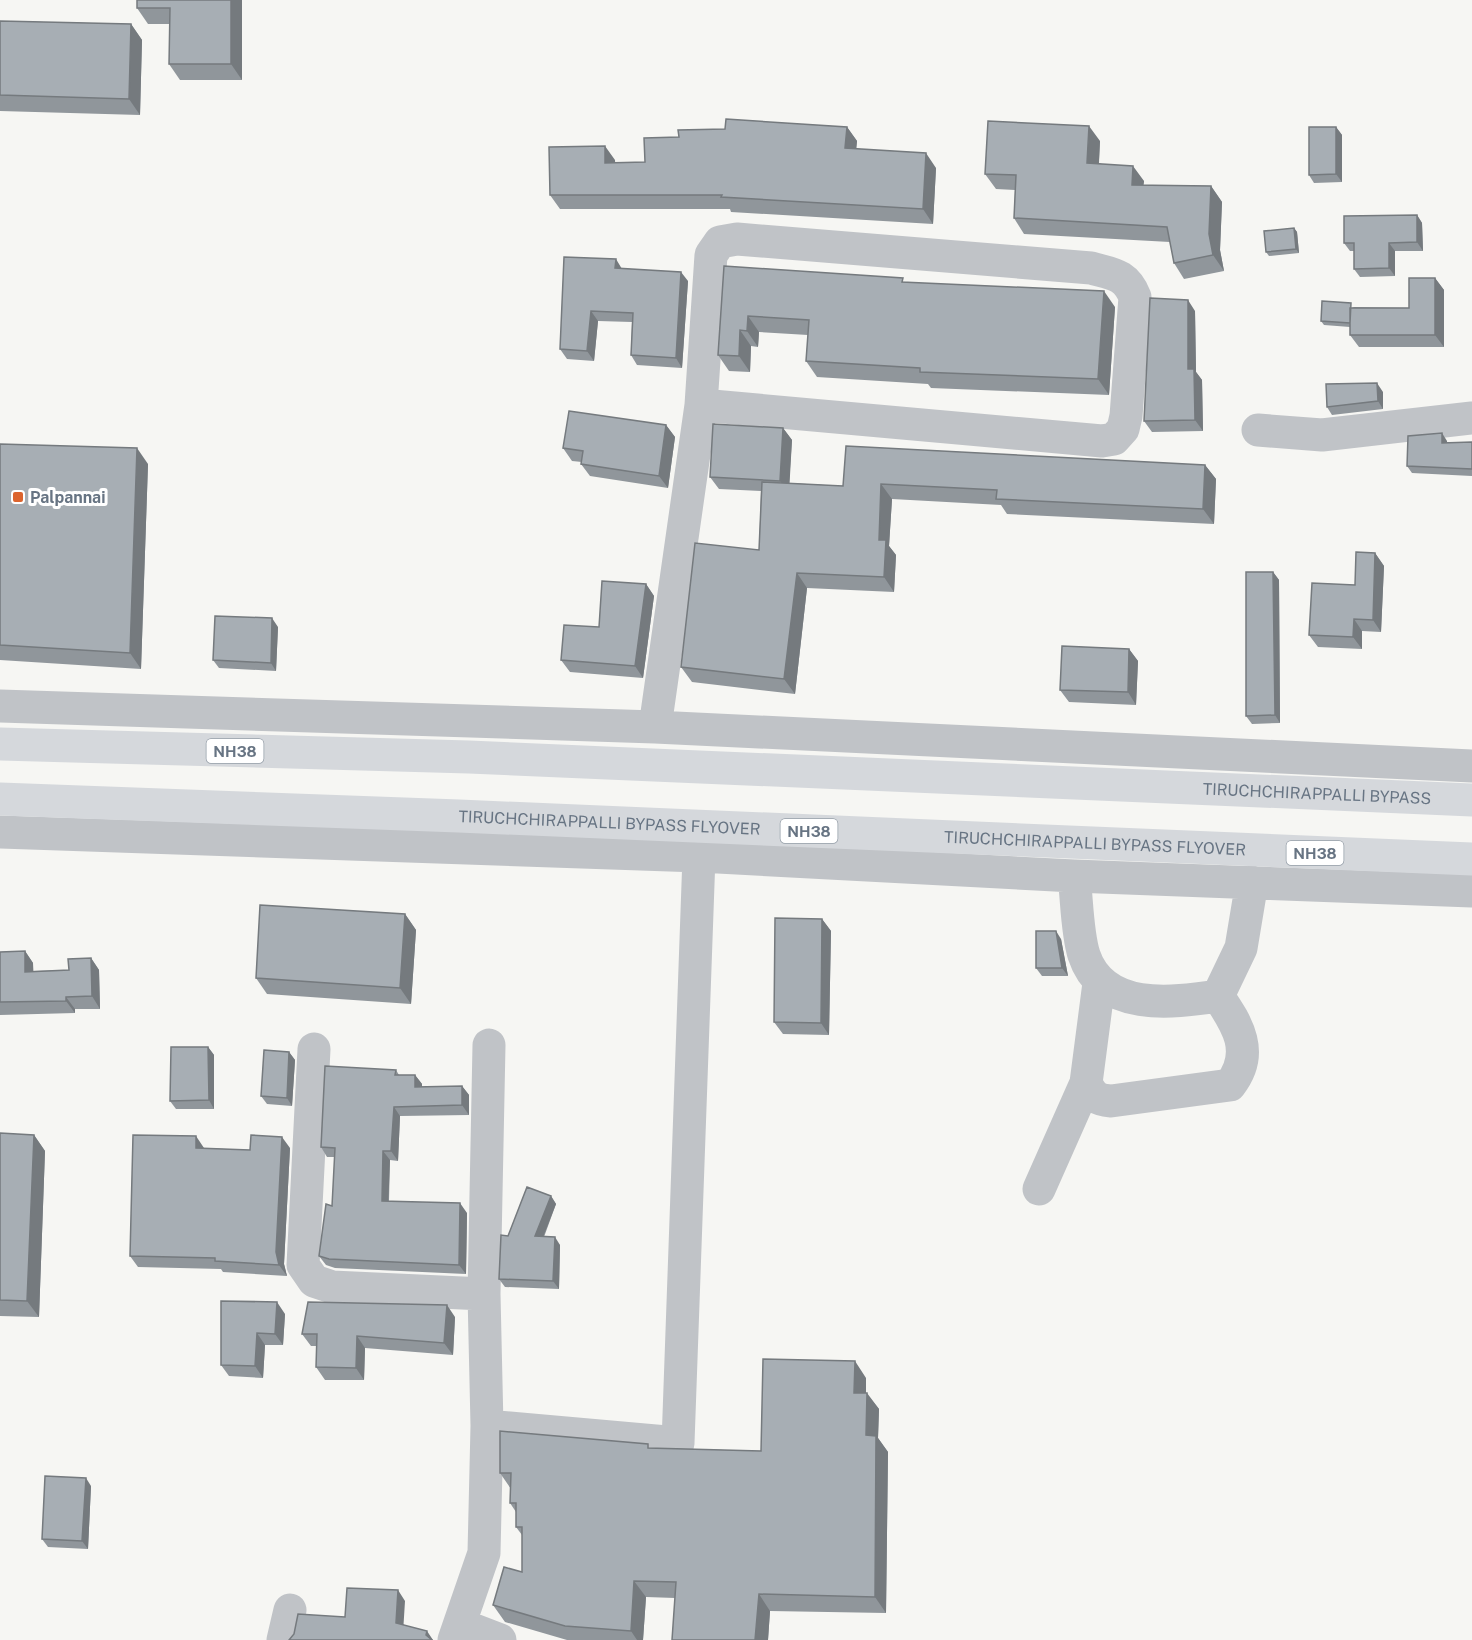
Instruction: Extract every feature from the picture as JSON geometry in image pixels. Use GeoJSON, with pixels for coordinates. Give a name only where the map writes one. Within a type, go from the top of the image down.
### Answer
{"type":"FeatureCollection","features":[{"type":"Feature","properties":{"kind":"highway","name":"TIRUCHCHIRAPPALLI BYPASS"},"geometry":{"type":"LineString","coordinates":[[0,744],[469,757],[1472,801]]}},
{"type":"Feature","properties":{"kind":"highway","name":"TIRUCHCHIRAPPALLI BYPASS FLYOVER"},"geometry":{"type":"LineString","coordinates":[[0,799],[1472,859]]}},
{"type":"Feature","properties":{"kind":"street"},"geometry":{"type":"LineString","coordinates":[[655,727],[701,405],[711,255],[720,242],[737,239],[1092,268],[1118,276],[1130,283],[1135,297],[1126,416],[1123,429],[1114,439],[1102,441],[701,405]]}},
{"type":"Feature","properties":{"kind":"street"},"geometry":{"type":"LineString","coordinates":[[1257,430],[1322,435],[1472,418]]}},
{"type":"Feature","properties":{"kind":"street"},"geometry":{"type":"LineString","coordinates":[[0,706],[655,727],[1472,766]]}},
{"type":"Feature","properties":{"kind":"street"},"geometry":{"type":"LineString","coordinates":[[0,832],[699,856],[1074,876],[1472,891]]}},
{"type":"Feature","properties":{"kind":"street"},"geometry":{"type":"LineString","coordinates":[[487,1426],[678,1443],[699,856]]}},
{"type":"Feature","properties":{"kind":"street"},"geometry":{"type":"LineString","coordinates":[[1074,876],[1084,955],[1100,983],[1120,994],[1147,1001],[1178,1002],[1218,996]]}},
{"type":"Feature","properties":{"kind":"street"},"geometry":{"type":"LineString","coordinates":[[1218,996],[1241,948],[1252,882]]}},
{"type":"Feature","properties":{"kind":"street"},"geometry":{"type":"LineString","coordinates":[[1039,1189],[1086,1083],[1100,983]]}},
{"type":"Feature","properties":{"kind":"street"},"geometry":{"type":"LineString","coordinates":[[1086,1083],[1091,1094],[1100,1100],[1111,1101],[1230,1085],[1240,1072],[1243,1053],[1236,1021],[1218,996]]}},
{"type":"Feature","properties":{"kind":"street"},"geometry":{"type":"LineString","coordinates":[[489,1045],[484,1294],[487,1426],[484,1553],[457,1632],[500,1640]]}},
{"type":"Feature","properties":{"kind":"street"},"geometry":{"type":"LineString","coordinates":[[314,1049],[303,1265],[314,1281],[333,1287],[484,1294]]}},
{"type":"Feature","properties":{"kind":"building"},"geometry":{"type":"Polygon","coordinates":[[[137,0],[231,0],[231,64],[169,64],[170,8],[137,8],[137,0]]]}},
{"type":"Feature","properties":{"kind":"building"},"geometry":{"type":"Polygon","coordinates":[[[0,21],[131,24],[129,99],[0,95],[0,21]]]}},
{"type":"Feature","properties":{"kind":"building"},"geometry":{"type":"Polygon","coordinates":[[[726,119],[847,127],[845,148],[926,153],[923,209],[721,197],[722,195],[550,195],[549,147],[605,146],[605,163],[645,162],[644,138],[679,137],[678,130],[725,129],[726,119]]]}},
{"type":"Feature","properties":{"kind":"building"},"geometry":{"type":"Polygon","coordinates":[[[988,121],[1089,126],[1087,163],[1133,166],[1132,185],[1211,186],[1209,234],[1213,255],[1174,263],[1167,227],[1014,218],[1016,175],[985,174],[988,121]]]}},
{"type":"Feature","properties":{"kind":"building"},"geometry":{"type":"Polygon","coordinates":[[[1309,127],[1336,127],[1336,174],[1309,175],[1309,127]]]}},
{"type":"Feature","properties":{"kind":"building"},"geometry":{"type":"Polygon","coordinates":[[[1417,215],[1417,242],[1389,243],[1389,268],[1354,269],[1354,243],[1344,243],[1344,216],[1417,215]]]}},
{"type":"Feature","properties":{"kind":"building"},"geometry":{"type":"Polygon","coordinates":[[[1294,228],[1296,249],[1266,252],[1264,231],[1294,228]]]}},
{"type":"Feature","properties":{"kind":"building"},"geometry":{"type":"Polygon","coordinates":[[[564,257],[616,259],[615,268],[681,272],[676,358],[631,355],[633,313],[591,311],[587,351],[560,349],[564,257]]]}},
{"type":"Feature","properties":{"kind":"building"},"geometry":{"type":"Polygon","coordinates":[[[724,266],[903,278],[902,282],[1104,291],[1098,379],[920,372],[920,368],[806,361],[809,320],[748,316],[747,331],[740,330],[739,356],[718,355],[724,266]]]}},
{"type":"Feature","properties":{"kind":"building"},"geometry":{"type":"Polygon","coordinates":[[[1409,278],[1435,278],[1435,335],[1350,335],[1350,308],[1409,308],[1409,278]]]}},
{"type":"Feature","properties":{"kind":"building"},"geometry":{"type":"Polygon","coordinates":[[[1150,298],[1188,300],[1188,369],[1194,369],[1195,420],[1144,421],[1150,298]]]}},
{"type":"Feature","properties":{"kind":"building"},"geometry":{"type":"Polygon","coordinates":[[[1322,301],[1351,303],[1350,323],[1321,321],[1322,301]]]}},
{"type":"Feature","properties":{"kind":"building"},"geometry":{"type":"Polygon","coordinates":[[[1377,383],[1378,401],[1327,407],[1326,384],[1377,383]]]}},
{"type":"Feature","properties":{"kind":"building"},"geometry":{"type":"Polygon","coordinates":[[[569,411],[666,425],[659,476],[581,464],[583,451],[563,448],[569,411]]]}},
{"type":"Feature","properties":{"kind":"building"},"geometry":{"type":"Polygon","coordinates":[[[713,424],[783,428],[780,481],[710,477],[713,424]]]}},
{"type":"Feature","properties":{"kind":"building"},"geometry":{"type":"Polygon","coordinates":[[[1442,433],[1442,443],[1472,442],[1472,469],[1407,466],[1408,436],[1442,433]]]}},
{"type":"Feature","properties":{"kind":"building"},"geometry":{"type":"Polygon","coordinates":[[[0,444],[137,448],[130,653],[0,645],[0,444]]]}},
{"type":"Feature","properties":{"kind":"building"},"geometry":{"type":"Polygon","coordinates":[[[846,446],[1205,465],[1203,509],[996,499],[997,490],[881,484],[879,540],[886,540],[884,577],[797,573],[784,679],[681,667],[695,543],[759,550],[762,482],[843,486],[846,446]]]}},
{"type":"Feature","properties":{"kind":"building"},"geometry":{"type":"Polygon","coordinates":[[[1356,552],[1375,553],[1373,620],[1354,619],[1353,637],[1309,635],[1312,583],[1355,585],[1356,552]]]}},
{"type":"Feature","properties":{"kind":"building"},"geometry":{"type":"Polygon","coordinates":[[[1246,572],[1273,572],[1275,715],[1246,716],[1246,572]]]}},
{"type":"Feature","properties":{"kind":"building"},"geometry":{"type":"Polygon","coordinates":[[[602,581],[646,584],[635,666],[561,660],[564,625],[599,627],[602,581]]]}},
{"type":"Feature","properties":{"kind":"building"},"geometry":{"type":"Polygon","coordinates":[[[215,616],[272,618],[271,663],[213,660],[215,616]]]}},
{"type":"Feature","properties":{"kind":"building"},"geometry":{"type":"Polygon","coordinates":[[[1062,646],[1129,649],[1128,692],[1060,690],[1062,646]]]}},
{"type":"Feature","properties":{"kind":"building"},"geometry":{"type":"Polygon","coordinates":[[[260,905],[405,914],[400,988],[256,978],[260,905]]]}},
{"type":"Feature","properties":{"kind":"building"},"geometry":{"type":"Polygon","coordinates":[[[775,918],[822,919],[821,1023],[774,1022],[775,918]]]}},
{"type":"Feature","properties":{"kind":"building"},"geometry":{"type":"Polygon","coordinates":[[[1036,931],[1056,931],[1062,968],[1036,968],[1036,931]]]}},
{"type":"Feature","properties":{"kind":"building"},"geometry":{"type":"Polygon","coordinates":[[[25,951],[25,972],[69,970],[68,959],[91,958],[92,996],[66,997],[66,1001],[0,1002],[0,952],[25,951]]]}},
{"type":"Feature","properties":{"kind":"building"},"geometry":{"type":"Polygon","coordinates":[[[171,1047],[208,1047],[209,1100],[170,1101],[171,1047]]]}},
{"type":"Feature","properties":{"kind":"building"},"geometry":{"type":"Polygon","coordinates":[[[264,1050],[289,1052],[287,1098],[261,1096],[264,1050]]]}},
{"type":"Feature","properties":{"kind":"building"},"geometry":{"type":"Polygon","coordinates":[[[325,1066],[396,1070],[395,1075],[415,1075],[415,1087],[462,1086],[462,1105],[394,1107],[391,1151],[383,1151],[382,1201],[460,1203],[459,1265],[329,1259],[319,1256],[326,1204],[332,1206],[335,1148],[321,1147],[325,1066]]]}},
{"type":"Feature","properties":{"kind":"building"},"geometry":{"type":"Polygon","coordinates":[[[0,1133],[34,1135],[27,1301],[0,1300],[0,1133]]]}},
{"type":"Feature","properties":{"kind":"building"},"geometry":{"type":"Polygon","coordinates":[[[133,1135],[196,1136],[196,1148],[250,1150],[251,1135],[282,1137],[276,1252],[279,1265],[215,1261],[215,1258],[130,1256],[133,1135]]]}},
{"type":"Feature","properties":{"kind":"building"},"geometry":{"type":"Polygon","coordinates":[[[527,1187],[551,1196],[535,1236],[555,1237],[553,1281],[499,1279],[501,1235],[508,1236],[527,1187]]]}},
{"type":"Feature","properties":{"kind":"building"},"geometry":{"type":"Polygon","coordinates":[[[221,1301],[277,1302],[275,1334],[257,1333],[255,1366],[221,1365],[221,1301]]]}},
{"type":"Feature","properties":{"kind":"building"},"geometry":{"type":"Polygon","coordinates":[[[308,1302],[447,1305],[444,1343],[357,1336],[356,1368],[316,1367],[317,1334],[302,1334],[308,1302]]]}},
{"type":"Feature","properties":{"kind":"building"},"geometry":{"type":"Polygon","coordinates":[[[763,1359],[855,1361],[854,1393],[867,1393],[866,1435],[876,1436],[875,1597],[759,1594],[755,1640],[672,1640],[676,1582],[634,1581],[631,1631],[565,1626],[493,1605],[504,1567],[522,1572],[522,1527],[516,1527],[516,1503],[510,1503],[511,1473],[500,1473],[500,1431],[648,1444],[648,1448],[761,1451],[763,1359]]]}},
{"type":"Feature","properties":{"kind":"building"},"geometry":{"type":"Polygon","coordinates":[[[45,1476],[86,1478],[82,1541],[42,1539],[45,1476]]]}},
{"type":"Feature","properties":{"kind":"building"},"geometry":{"type":"Polygon","coordinates":[[[347,1588],[398,1590],[396,1623],[427,1631],[426,1635],[432,1640],[289,1640],[294,1634],[298,1614],[345,1617],[347,1588]]]}},
{"type":"Feature","properties":{"kind":"place","name":"Palpannai"},"geometry":{"type":"Point","coordinates":[18,497]}}]}
